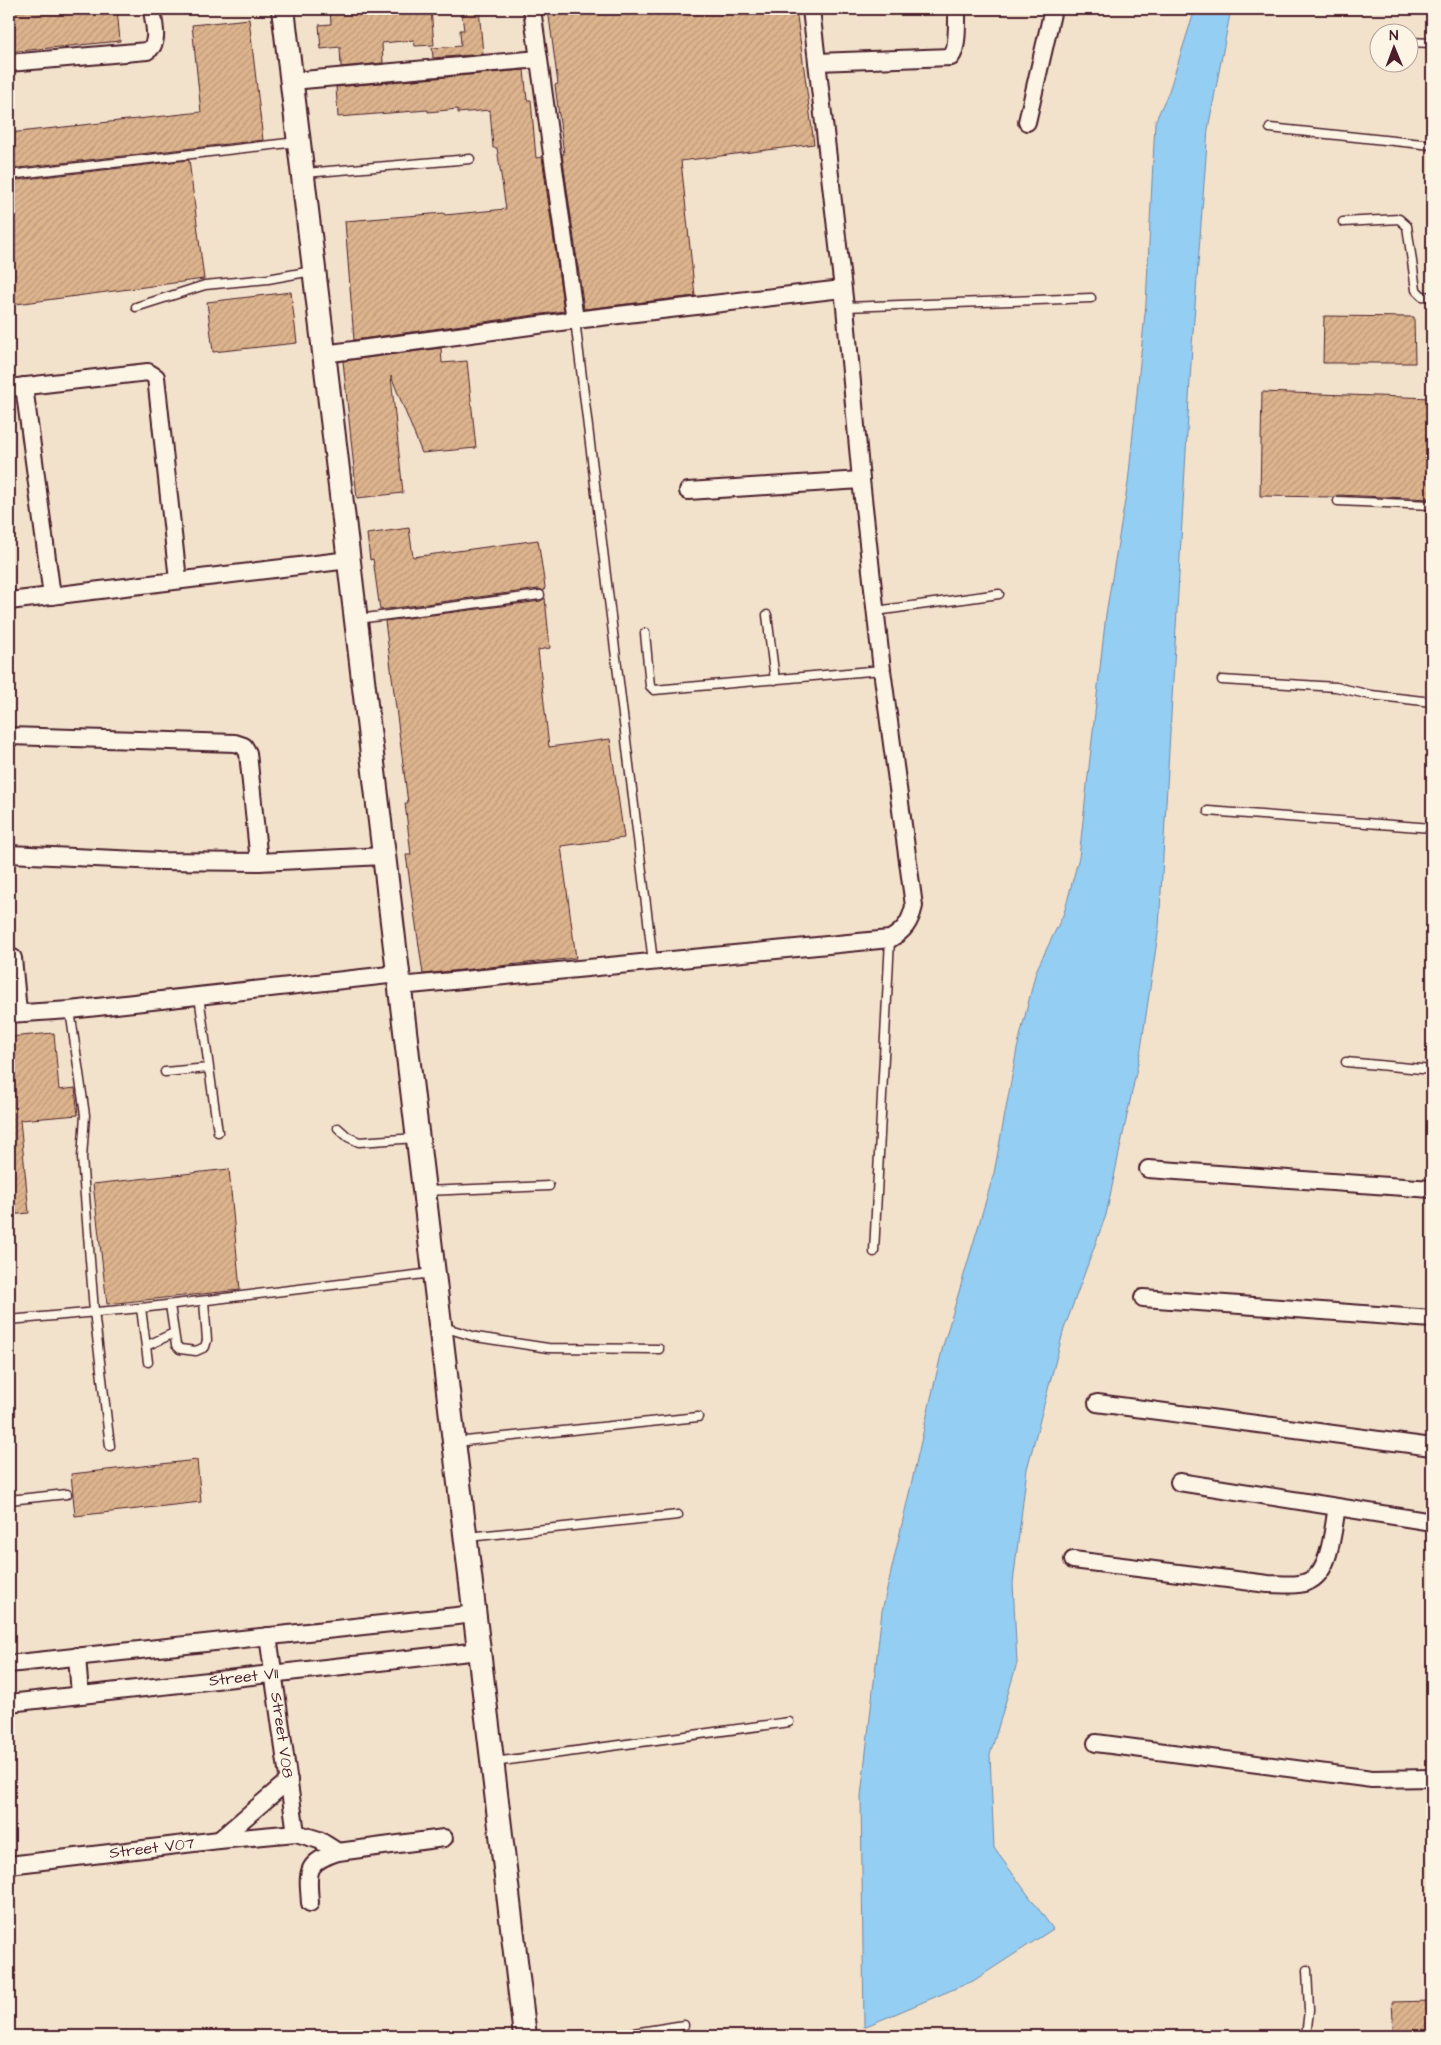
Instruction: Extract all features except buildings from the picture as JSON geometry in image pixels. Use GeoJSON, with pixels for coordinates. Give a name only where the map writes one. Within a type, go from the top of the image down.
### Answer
{"type":"FeatureCollection","features":[{"type":"Feature","properties":{"kind":"street"},"geometry":{"type":"LineString","coordinates":[[9,63],[147,51],[153,48],[156,42],[152,9]]}},
{"type":"Feature","properties":{"kind":"street"},"geometry":{"type":"LineString","coordinates":[[283,9],[525,2036]]}},
{"type":"Feature","properties":{"kind":"street"},"geometry":{"type":"LineString","coordinates":[[532,9],[576,320]]}},
{"type":"Feature","properties":{"kind":"street"},"geometry":{"type":"LineString","coordinates":[[14,958],[13,1013],[70,1010],[199,996],[399,980],[653,962],[890,939],[902,932],[911,921],[914,906],[882,670],[861,480],[845,308],[811,9]]}},
{"type":"Feature","properties":{"kind":"street"},"geometry":{"type":"LineString","coordinates":[[817,62],[950,58],[954,55],[957,9]]}},
{"type":"Feature","properties":{"kind":"street"},"geometry":{"type":"LineString","coordinates":[[1027,122],[1054,9]]}},
{"type":"Feature","properties":{"kind":"street"},"geometry":{"type":"LineString","coordinates":[[292,81],[539,59]]}},
{"type":"Feature","properties":{"kind":"street"},"geometry":{"type":"LineString","coordinates":[[324,354],[576,320],[842,289]]}},
{"type":"Feature","properties":{"kind":"street"},"geometry":{"type":"LineString","coordinates":[[52,596],[16,387],[148,372],[156,377],[178,580]]}},
{"type":"Feature","properties":{"kind":"street"},"geometry":{"type":"LineString","coordinates":[[688,491],[861,480]]}},
{"type":"Feature","properties":{"kind":"street"},"geometry":{"type":"LineString","coordinates":[[9,601],[349,560]]}},
{"type":"Feature","properties":{"kind":"street"},"geometry":{"type":"LineString","coordinates":[[9,736],[235,744],[244,746],[248,753],[259,862]]}},
{"type":"Feature","properties":{"kind":"street"},"geometry":{"type":"LineString","coordinates":[[9,854],[159,861],[259,862],[384,856]]}},
{"type":"Feature","properties":{"kind":"street"},"geometry":{"type":"LineString","coordinates":[[1148,1169],[1432,1189]]}},
{"type":"Feature","properties":{"kind":"street"},"geometry":{"type":"LineString","coordinates":[[1143,1298],[1432,1319]]}},
{"type":"Feature","properties":{"kind":"street"},"geometry":{"type":"LineString","coordinates":[[1097,1403],[1432,1447]]}},
{"type":"Feature","properties":{"kind":"street"},"geometry":{"type":"LineString","coordinates":[[1179,1482],[1432,1522]]}},
{"type":"Feature","properties":{"kind":"street"},"geometry":{"type":"LineString","coordinates":[[1073,1560],[1268,1584],[1295,1584],[1312,1580],[1322,1570],[1328,1553],[1337,1507]]}},
{"type":"Feature","properties":{"kind":"street"},"geometry":{"type":"LineString","coordinates":[[9,1664],[475,1614]]}},
{"type":"Feature","properties":{"kind":"street","name":"Street V08"},"geometry":{"type":"LineString","coordinates":[[268,1636],[296,1833]]}},
{"type":"Feature","properties":{"kind":"street","name":"Street V11"},"geometry":{"type":"LineString","coordinates":[[9,1703],[479,1652]]}},
{"type":"Feature","properties":{"kind":"street"},"geometry":{"type":"LineString","coordinates":[[77,1656],[80,1695]]}},
{"type":"Feature","properties":{"kind":"street"},"geometry":{"type":"LineString","coordinates":[[1096,1743],[1372,1779],[1432,1778]]}},
{"type":"Feature","properties":{"kind":"street"},"geometry":{"type":"LineString","coordinates":[[219,1840],[289,1780]]}},
{"type":"Feature","properties":{"kind":"street"},"geometry":{"type":"LineString","coordinates":[[296,1833],[318,1840],[338,1852]]}},
{"type":"Feature","properties":{"kind":"street","name":"Street V07"},"geometry":{"type":"LineString","coordinates":[[9,1865],[219,1840],[296,1833]]}},
{"type":"Feature","properties":{"kind":"street"},"geometry":{"type":"LineString","coordinates":[[310,1903],[308,1875],[313,1865],[321,1857],[338,1852],[444,1838]]}},
{"type":"Feature","properties":{"kind":"lane"},"geometry":{"type":"LineString","coordinates":[[1418,43],[1432,44]]}},
{"type":"Feature","properties":{"kind":"lane"},"geometry":{"type":"LineString","coordinates":[[1270,128],[1432,145]]}},
{"type":"Feature","properties":{"kind":"lane"},"geometry":{"type":"LineString","coordinates":[[9,175],[299,142]]}},
{"type":"Feature","properties":{"kind":"lane"},"geometry":{"type":"LineString","coordinates":[[303,173],[470,159]]}},
{"type":"Feature","properties":{"kind":"lane"},"geometry":{"type":"LineString","coordinates":[[1343,222],[1399,219],[1407,226],[1416,290],[1422,296],[1432,297]]}},
{"type":"Feature","properties":{"kind":"lane"},"geometry":{"type":"LineString","coordinates":[[136,308],[205,285],[268,279],[314,270]]}},
{"type":"Feature","properties":{"kind":"lane"},"geometry":{"type":"LineString","coordinates":[[845,308],[1091,298]]}},
{"type":"Feature","properties":{"kind":"lane"},"geometry":{"type":"LineString","coordinates":[[576,320],[653,962]]}},
{"type":"Feature","properties":{"kind":"lane"},"geometry":{"type":"LineString","coordinates":[[1338,501],[1432,505]]}},
{"type":"Feature","properties":{"kind":"lane"},"geometry":{"type":"LineString","coordinates":[[876,611],[999,594]]}},
{"type":"Feature","properties":{"kind":"lane"},"geometry":{"type":"LineString","coordinates":[[356,619],[540,595]]}},
{"type":"Feature","properties":{"kind":"lane"},"geometry":{"type":"LineString","coordinates":[[767,615],[774,680]]}},
{"type":"Feature","properties":{"kind":"lane"},"geometry":{"type":"LineString","coordinates":[[645,633],[650,686],[654,690],[882,670]]}},
{"type":"Feature","properties":{"kind":"lane"},"geometry":{"type":"LineString","coordinates":[[1222,680],[1336,687],[1371,695],[1432,702]]}},
{"type":"Feature","properties":{"kind":"lane"},"geometry":{"type":"LineString","coordinates":[[1208,811],[1432,828]]}},
{"type":"Feature","properties":{"kind":"lane"},"geometry":{"type":"LineString","coordinates":[[874,1252],[890,939]]}},
{"type":"Feature","properties":{"kind":"lane"},"geometry":{"type":"LineString","coordinates":[[199,996],[218,1132]]}},
{"type":"Feature","properties":{"kind":"lane"},"geometry":{"type":"LineString","coordinates":[[70,1010],[85,1115],[82,1158],[94,1311],[110,1446]]}},
{"type":"Feature","properties":{"kind":"lane"},"geometry":{"type":"LineString","coordinates":[[1346,1062],[1432,1070]]}},
{"type":"Feature","properties":{"kind":"lane"},"geometry":{"type":"LineString","coordinates":[[165,1072],[208,1068]]}},
{"type":"Feature","properties":{"kind":"lane"},"geometry":{"type":"LineString","coordinates":[[338,1128],[348,1138],[359,1142],[418,1138]]}},
{"type":"Feature","properties":{"kind":"lane"},"geometry":{"type":"LineString","coordinates":[[424,1192],[549,1186]]}},
{"type":"Feature","properties":{"kind":"lane"},"geometry":{"type":"LineString","coordinates":[[9,1320],[170,1305],[434,1273]]}},
{"type":"Feature","properties":{"kind":"lane"},"geometry":{"type":"LineString","coordinates":[[170,1305],[176,1345],[180,1349],[196,1350],[205,1347],[207,1340],[204,1301]]}},
{"type":"Feature","properties":{"kind":"lane"},"geometry":{"type":"LineString","coordinates":[[141,1308],[148,1362]]}},
{"type":"Feature","properties":{"kind":"lane"},"geometry":{"type":"LineString","coordinates":[[440,1326],[476,1337],[548,1348],[659,1349]]}},
{"type":"Feature","properties":{"kind":"lane"},"geometry":{"type":"LineString","coordinates":[[146,1346],[174,1333]]}},
{"type":"Feature","properties":{"kind":"lane"},"geometry":{"type":"LineString","coordinates":[[454,1442],[698,1417]]}},
{"type":"Feature","properties":{"kind":"lane"},"geometry":{"type":"LineString","coordinates":[[9,1500],[66,1494]]}},
{"type":"Feature","properties":{"kind":"lane"},"geometry":{"type":"LineString","coordinates":[[466,1537],[678,1515]]}},
{"type":"Feature","properties":{"kind":"lane"},"geometry":{"type":"LineString","coordinates":[[493,1762],[789,1722]]}},
{"type":"Feature","properties":{"kind":"lane"},"geometry":{"type":"LineString","coordinates":[[1306,2036],[1308,2010],[1307,1970]]}},
{"type":"Feature","properties":{"kind":"lane"},"geometry":{"type":"LineString","coordinates":[[615,2036],[684,2025]]}},
{"type":"Feature","properties":{"kind":"water"},"geometry":{"type":"Polygon","coordinates":[[[1195,9],[1231,9],[1208,129],[1192,346],[1159,927],[1141,1049],[1106,1215],[1064,1329],[1027,1469],[1013,1583],[1017,1663],[990,1755],[994,1848],[1053,1929],[973,1981],[864,2027],[861,1796],[882,1611],[943,1346],[994,1173],[1017,1049],[1036,971],[1064,913],[1079,857],[1106,614],[1128,483],[1146,303],[1155,122],[1169,91],[1195,9]]]}}]}
